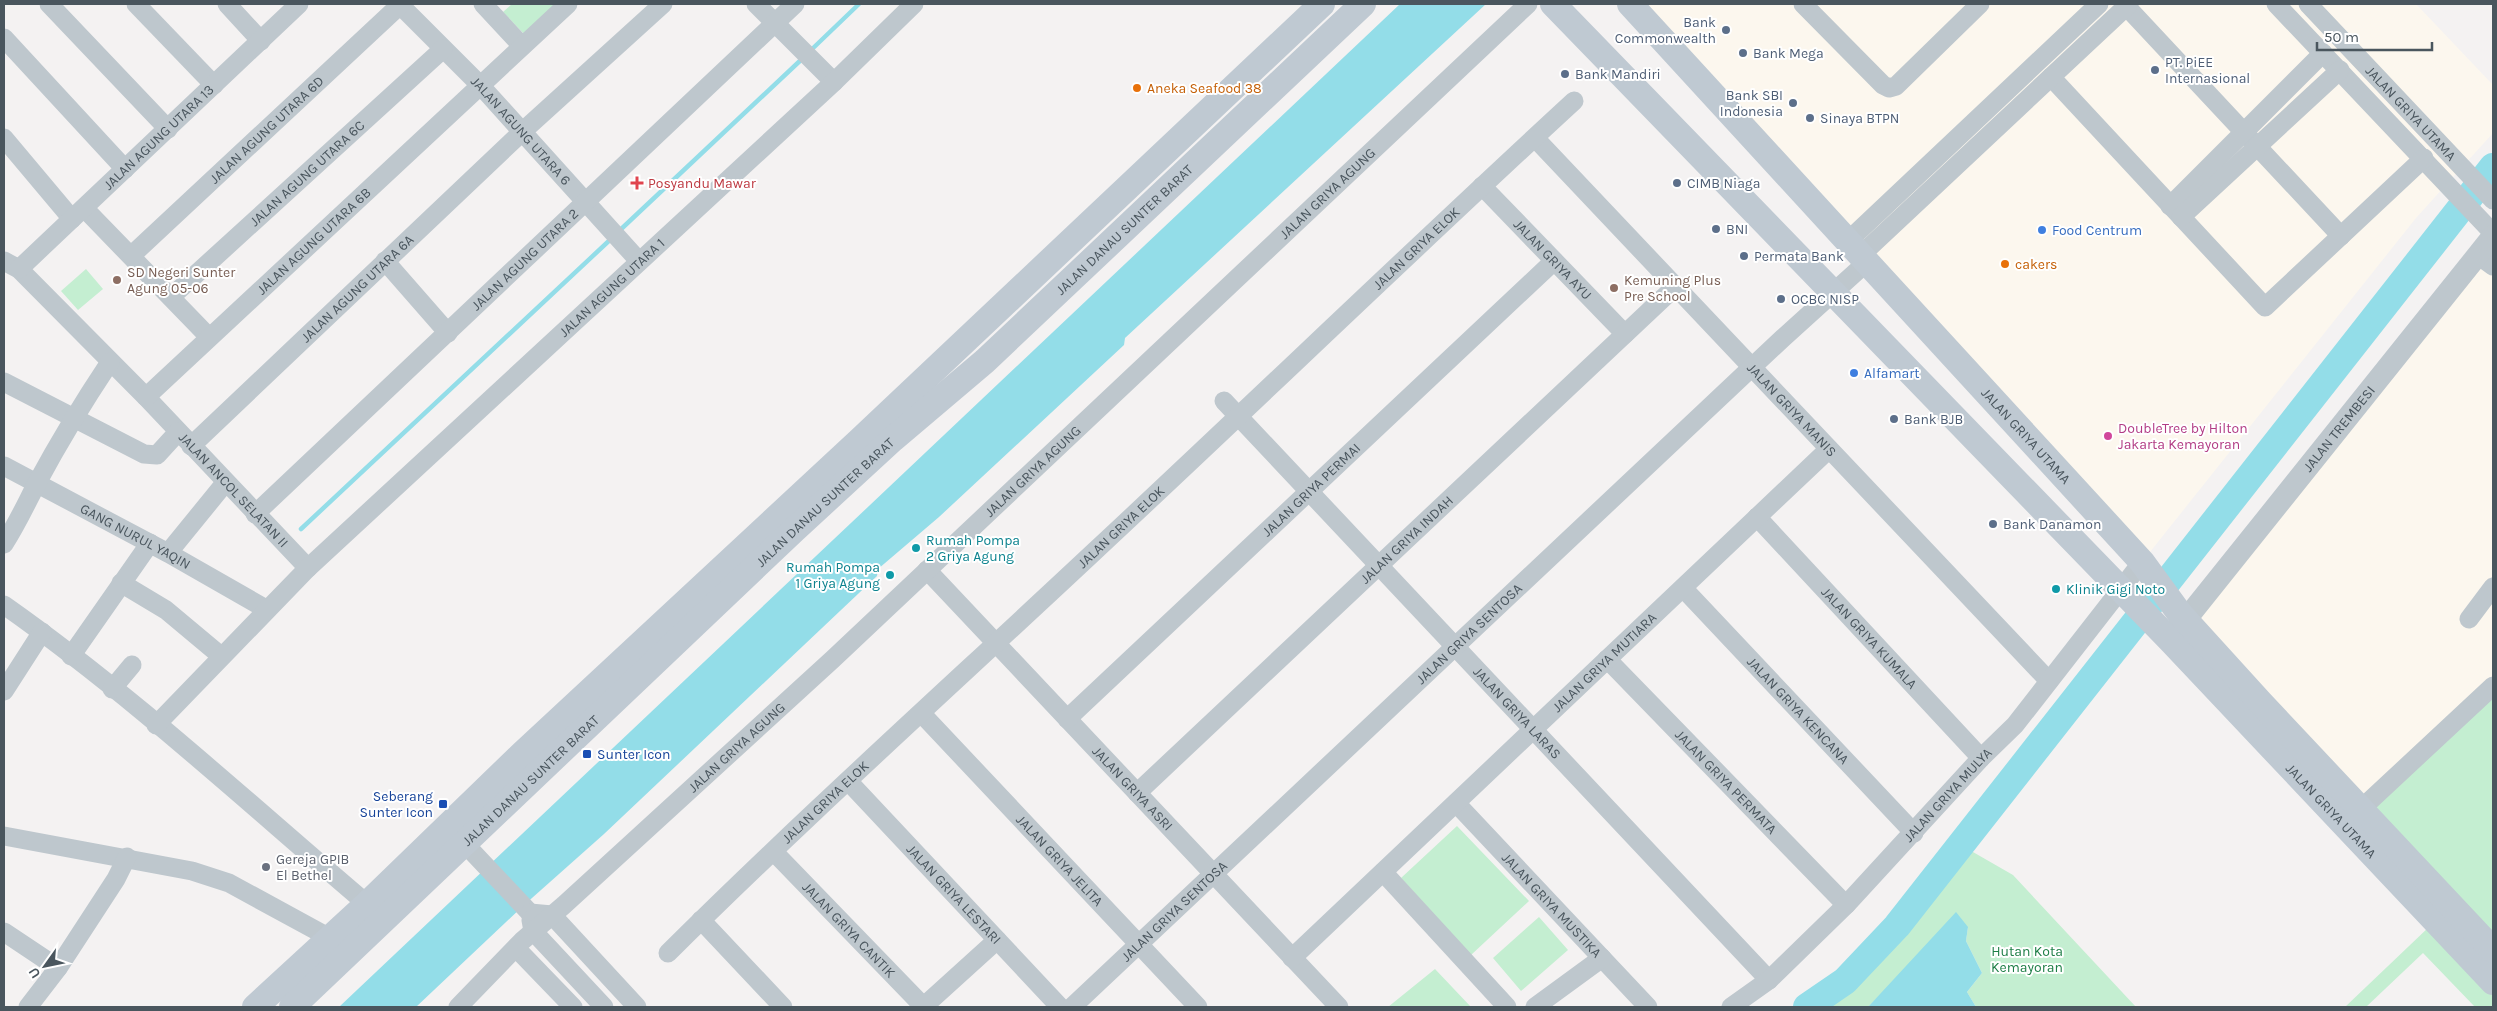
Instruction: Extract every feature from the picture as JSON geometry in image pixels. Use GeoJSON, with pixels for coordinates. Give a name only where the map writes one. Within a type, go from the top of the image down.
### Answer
{"type":"FeatureCollection","features":[{"type":"Feature","properties":{"kind":"main road","name":"JALAN DANAU SUNTER BARAT"},"geometry":{"type":"LineString","coordinates":[[292,1007],[472,852],[720,586],[1163,154],[1322,4]]}},
{"type":"Feature","properties":{"kind":"main road","name":"JALAN DANAU SUNTER BARAT"},"geometry":{"type":"LineString","coordinates":[[255,1007],[368,904],[523,753],[985,361],[1364,4]]}},
{"type":"Feature","properties":{"kind":"main road","name":"JALAN GRIYA UTAMA"},"geometry":{"type":"LineString","coordinates":[[1553,4],[2167,638],[2493,982]]}},
{"type":"Feature","properties":{"kind":"main road","name":"JALAN GRIYA UTAMA"},"geometry":{"type":"LineString","coordinates":[[1630,4],[2145,567],[2183,617],[2493,950]]}},
{"type":"Feature","properties":{"kind":"main road"},"geometry":{"type":"LineString","coordinates":[[1163,154],[1183,175]]}},
{"type":"Feature","properties":{"kind":"street"},"geometry":{"type":"LineString","coordinates":[[49,4],[168,128]]}},
{"type":"Feature","properties":{"kind":"street"},"geometry":{"type":"LineString","coordinates":[[136,4],[214,86]]}},
{"type":"Feature","properties":{"kind":"street"},"geometry":{"type":"LineString","coordinates":[[227,4],[261,41]]}},
{"type":"Feature","properties":{"kind":"street","name":"JALAN AGUNG UTARA 13"},"geometry":{"type":"LineString","coordinates":[[11,265],[78,213],[300,4]]}},
{"type":"Feature","properties":{"kind":"street","name":"JALAN AGUNG UTARA 6"},"geometry":{"type":"LineString","coordinates":[[400,4],[523,131],[634,256]]}},
{"type":"Feature","properties":{"kind":"street","name":"JALAN AGUNG UTARA 6D"},"geometry":{"type":"LineString","coordinates":[[132,255],[400,4]]}},
{"type":"Feature","properties":{"kind":"street","name":"JALAN AGUNG UTARA 6B"},"geometry":{"type":"LineString","coordinates":[[146,397],[568,4]]}},
{"type":"Feature","properties":{"kind":"street","name":"JALAN AGUNG UTARA 6A"},"geometry":{"type":"LineString","coordinates":[[191,446],[523,131],[663,4]]}},
{"type":"Feature","properties":{"kind":"street"},"geometry":{"type":"LineString","coordinates":[[756,4],[834,82]]}},
{"type":"Feature","properties":{"kind":"street","name":"JALAN AGUNG UTARA 2"},"geometry":{"type":"LineString","coordinates":[[255,514],[795,4]]}},
{"type":"Feature","properties":{"kind":"street","name":"JALAN AGUNG UTARA 1"},"geometry":{"type":"LineString","coordinates":[[308,568],[634,256],[834,82],[914,4]]}},
{"type":"Feature","properties":{"kind":"street","name":"JALAN GRIYA AGUNG"},"geometry":{"type":"LineString","coordinates":[[469,1004],[516,948],[529,917],[552,915],[927,570],[1528,4]]}},
{"type":"Feature","properties":{"kind":"street"},"geometry":{"type":"LineString","coordinates":[[1803,4],[1883,85],[1889,88],[1896,86],[1967,8]]}},
{"type":"Feature","properties":{"kind":"street"},"geometry":{"type":"LineString","coordinates":[[1859,253],[2099,4]]}},
{"type":"Feature","properties":{"kind":"street","name":"JALAN GRIYA UTAMA"},"geometry":{"type":"LineString","coordinates":[[2276,4],[2424,158],[2492,233]]}},
{"type":"Feature","properties":{"kind":"street","name":"JALAN GRIYA UTAMA"},"geometry":{"type":"LineString","coordinates":[[2308,4],[2493,200]]}},
{"type":"Feature","properties":{"kind":"street"},"geometry":{"type":"LineString","coordinates":[[1859,253],[2128,5],[2341,236]]}},
{"type":"Feature","properties":{"kind":"street"},"geometry":{"type":"LineString","coordinates":[[493,7],[522,46]]}},
{"type":"Feature","properties":{"kind":"street"},"geometry":{"type":"LineString","coordinates":[[4,38],[125,169]]}},
{"type":"Feature","properties":{"kind":"street","name":"JALAN AGUNG UTARA 6C"},"geometry":{"type":"LineString","coordinates":[[171,297],[443,49]]}},
{"type":"Feature","properties":{"kind":"street"},"geometry":{"type":"LineString","coordinates":[[2176,212],[2244,132],[2323,53]]}},
{"type":"Feature","properties":{"kind":"street"},"geometry":{"type":"LineString","coordinates":[[2176,212],[2257,147],[2340,70]]}},
{"type":"Feature","properties":{"kind":"street","name":"JALAN GRIYA UTAMA"},"geometry":{"type":"LineString","coordinates":[[2051,77],[2265,307],[2424,158]]}},
{"type":"Feature","properties":{"kind":"street","name":"JALAN GRIYA ELOK"},"geometry":{"type":"LineString","coordinates":[[668,953],[848,781],[922,714],[1482,186],[1574,102]]}},
{"type":"Feature","properties":{"kind":"street"},"geometry":{"type":"LineString","coordinates":[[4,138],[78,213],[132,255],[209,337]]}},
{"type":"Feature","properties":{"kind":"street","name":"JALAN GRIYA MANIS"},"geometry":{"type":"LineString","coordinates":[[1535,138],[2050,681]]}},
{"type":"Feature","properties":{"kind":"street","name":"JALAN GRIYA AYU"},"geometry":{"type":"LineString","coordinates":[[1482,186],[1625,334]]}},
{"type":"Feature","properties":{"kind":"street","name":"JALAN TREMBESI"},"geometry":{"type":"LineString","coordinates":[[2183,617],[2486,260],[2492,233]]}},
{"type":"Feature","properties":{"kind":"street","name":"JALAN GRIYA SENTOSA"},"geometry":{"type":"LineString","coordinates":[[1072,1007],[1832,294],[1859,253]]}},
{"type":"Feature","properties":{"kind":"street","name":"JALAN GRIYA PERMAI"},"geometry":{"type":"LineString","coordinates":[[1067,719],[1554,260]]}},
{"type":"Feature","properties":{"kind":"street"},"geometry":{"type":"LineString","coordinates":[[385,261],[448,333]]}},
{"type":"Feature","properties":{"kind":"street","name":"JALAN ANCOL SELATAN II"},"geometry":{"type":"LineString","coordinates":[[11,265],[146,397],[308,568]]}},
{"type":"Feature","properties":{"kind":"street","name":"JALAN GRIYA INDAH"},"geometry":{"type":"LineString","coordinates":[[1138,793],[1676,286]]}},
{"type":"Feature","properties":{"kind":"street"},"geometry":{"type":"LineString","coordinates":[[4,544],[24,511],[37,483],[73,419],[110,362]]}},
{"type":"Feature","properties":{"kind":"street"},"geometry":{"type":"LineString","coordinates":[[4,382],[73,419],[150,456],[157,454],[178,432]]}},
{"type":"Feature","properties":{"kind":"street","name":"JALAN GRIYA LARAS"},"geometry":{"type":"LineString","coordinates":[[1224,401],[1769,980]]}},
{"type":"Feature","properties":{"kind":"street","name":"JALAN GRIYA MUTIARA"},"geometry":{"type":"LineString","coordinates":[[1292,958],[1829,449]]}},
{"type":"Feature","properties":{"kind":"street","name":"GANG NURUL YAQIN"},"geometry":{"type":"LineString","coordinates":[[4,466],[150,543],[266,609]]}},
{"type":"Feature","properties":{"kind":"street"},"geometry":{"type":"LineString","coordinates":[[168,553],[225,482]]}},
{"type":"Feature","properties":{"kind":"street","name":"JALAN GRIYA KUMALA"},"geometry":{"type":"LineString","coordinates":[[1758,517],[1981,758]]}},
{"type":"Feature","properties":{"kind":"street"},"geometry":{"type":"LineString","coordinates":[[71,656],[150,543]]}},
{"type":"Feature","properties":{"kind":"street","name":"JALAN GRIYA MULYA"},"geometry":{"type":"LineString","coordinates":[[1731,1007],[1769,980],[1846,906],[1981,758],[2015,725],[2145,567]]}},
{"type":"Feature","properties":{"kind":"street"},"geometry":{"type":"LineString","coordinates":[[156,725],[266,609],[308,568]]}},
{"type":"Feature","properties":{"kind":"street","name":"JALAN GRIYA ASRI"},"geometry":{"type":"LineString","coordinates":[[927,570],[1339,1007]]}},
{"type":"Feature","properties":{"kind":"street"},"geometry":{"type":"LineString","coordinates":[[121,583],[166,610],[221,656]]}},
{"type":"Feature","properties":{"kind":"street"},"geometry":{"type":"LineString","coordinates":[[2469,619],[2493,587]]}},
{"type":"Feature","properties":{"kind":"street","name":"JALAN GRIYA KENCANA"},"geometry":{"type":"LineString","coordinates":[[1683,588],[1914,833]]}},
{"type":"Feature","properties":{"kind":"street"},"geometry":{"type":"LineString","coordinates":[[4,606],[42,632],[156,725],[368,904]]}},
{"type":"Feature","properties":{"kind":"street"},"geometry":{"type":"LineString","coordinates":[[2167,638],[2183,617]]}},
{"type":"Feature","properties":{"kind":"street"},"geometry":{"type":"LineString","coordinates":[[4,691],[42,632]]}},
{"type":"Feature","properties":{"kind":"street","name":"JALAN GRIYA PERMATA"},"geometry":{"type":"LineString","coordinates":[[1607,659],[1846,906]]}},
{"type":"Feature","properties":{"kind":"street"},"geometry":{"type":"LineString","coordinates":[[112,689],[132,665]]}},
{"type":"Feature","properties":{"kind":"street"},"geometry":{"type":"LineString","coordinates":[[2361,809],[2493,686]]}},
{"type":"Feature","properties":{"kind":"street","name":"JALAN GRIYA JELITA"},"geometry":{"type":"LineString","coordinates":[[922,714],[1198,1007]]}},
{"type":"Feature","properties":{"kind":"street","name":"JALAN GRIYA LESTARI"},"geometry":{"type":"LineString","coordinates":[[848,781],[1060,1007]]}},
{"type":"Feature","properties":{"kind":"street","name":"JALAN GRIYA MUSTIKA"},"geometry":{"type":"LineString","coordinates":[[1456,803],[1648,1007]]}},
{"type":"Feature","properties":{"kind":"street"},"geometry":{"type":"LineString","coordinates":[[4,836],[127,857],[192,871],[229,883],[330,938]]}},
{"type":"Feature","properties":{"kind":"street"},"geometry":{"type":"LineString","coordinates":[[472,852],[604,1007]]}},
{"type":"Feature","properties":{"kind":"street","name":"JALAN GRIYA CANTIK"},"geometry":{"type":"LineString","coordinates":[[774,852],[924,1007]]}},
{"type":"Feature","properties":{"kind":"street"},"geometry":{"type":"LineString","coordinates":[[28,1007],[58,968],[116,879],[127,857]]}},
{"type":"Feature","properties":{"kind":"street"},"geometry":{"type":"LineString","coordinates":[[1383,872],[1507,1007]]}},
{"type":"Feature","properties":{"kind":"street"},"geometry":{"type":"LineString","coordinates":[[552,915],[637,1007]]}},
{"type":"Feature","properties":{"kind":"street"},"geometry":{"type":"LineString","coordinates":[[701,920],[783,1007]]}},
{"type":"Feature","properties":{"kind":"street"},"geometry":{"type":"LineString","coordinates":[[4,932],[58,968]]}},
{"type":"Feature","properties":{"kind":"street"},"geometry":{"type":"LineString","coordinates":[[924,1007],[997,940]]}},
{"type":"Feature","properties":{"kind":"street"},"geometry":{"type":"LineString","coordinates":[[516,948],[573,1007]]}},
{"type":"Feature","properties":{"kind":"street"},"geometry":{"type":"LineString","coordinates":[[1535,1007],[1602,958]]}},
{"type":"Feature","properties":{"kind":"shaded area"},"geometry":{"type":"Polygon","coordinates":[[[1640,4],[2416,4],[2493,85],[2493,133],[2416,218],[2142,562],[1640,4]]]}},
{"type":"Feature","properties":{"kind":"shaded area"},"geometry":{"type":"Polygon","coordinates":[[[2493,234],[2493,685],[2361,809],[2186,620],[2493,234]]]}},
{"type":"Feature","properties":{"kind":"green space"},"geometry":{"type":"Polygon","coordinates":[[[512,4],[561,4],[526,36],[503,12],[512,4]]]}},
{"type":"Feature","properties":{"kind":"green space"},"geometry":{"type":"Polygon","coordinates":[[[86,269],[103,289],[78,310],[61,291],[86,269]]]}},
{"type":"Feature","properties":{"kind":"green space"},"geometry":{"type":"Polygon","coordinates":[[[2493,685],[2493,950],[2361,809],[2493,685]]]}},
{"type":"Feature","properties":{"kind":"green space"},"geometry":{"type":"Polygon","coordinates":[[[1457,826],[1529,901],[1471,955],[1401,878],[1457,826]]]}},
{"type":"Feature","properties":{"kind":"green space","name":"Hutan Kota Kemayoran"},"geometry":{"type":"Polygon","coordinates":[[[1966,848],[2013,875],[2136,1007],[1976,1007],[1967,992],[1982,973],[1966,941],[1968,927],[1883,992],[1868,1007],[1822,1007],[1863,973],[1899,933],[1966,848]]]}},
{"type":"Feature","properties":{"kind":"green space"},"geometry":{"type":"Polygon","coordinates":[[[1539,917],[1568,950],[1521,991],[1493,958],[1539,917]]]}},
{"type":"Feature","properties":{"kind":"green space"},"geometry":{"type":"Polygon","coordinates":[[[2430,926],[2493,995],[2493,1007],[2475,1007],[2423,953],[2366,1007],[2345,1007],[2430,926]]]}},
{"type":"Feature","properties":{"kind":"green space"},"geometry":{"type":"Polygon","coordinates":[[[1435,969],[1471,1007],[1388,1007],[1435,969]]]}},
{"type":"Feature","properties":{"kind":"water"},"geometry":{"type":"Polygon","coordinates":[[[1400,4],[1486,4],[1125,338],[1124,345],[939,517],[878,569],[877,576],[604,834],[523,906],[416,1007],[339,1007],[1400,4]]]}},
{"type":"Feature","properties":{"kind":"water"},"geometry":{"type":"Polygon","coordinates":[[[1956,912],[1968,927],[1966,941],[1982,973],[1967,992],[1976,1007],[1868,1007],[1956,912]]]}},
{"type":"Feature","properties":{"kind":"waterway"},"geometry":{"type":"LineString","coordinates":[[809,52],[859,4]]}},
{"type":"Feature","properties":{"kind":"waterway"},"geometry":{"type":"LineString","coordinates":[[618,232],[803,58]]}},
{"type":"Feature","properties":{"kind":"waterway"},"geometry":{"type":"LineString","coordinates":[[1807,1007],[1845,981],[1897,926],[2493,167]]}},
{"type":"Feature","properties":{"kind":"waterway"},"geometry":{"type":"LineString","coordinates":[[301,529],[612,238]]}},
{"type":"Feature","properties":{"kind":"place","name":"Bank Commonwealth"},"geometry":{"type":"Point","coordinates":[1726,30]}},
{"type":"Feature","properties":{"kind":"place","name":"Bank Mega"},"geometry":{"type":"Point","coordinates":[1743,53]}},
{"type":"Feature","properties":{"kind":"place","name":"PT. PiEE Internasional"},"geometry":{"type":"Point","coordinates":[2155,70]}},
{"type":"Feature","properties":{"kind":"place","name":"Bank Mandiri"},"geometry":{"type":"Point","coordinates":[1565,74]}},
{"type":"Feature","properties":{"kind":"place","name":"Aneka Seafood 38"},"geometry":{"type":"Point","coordinates":[1137,88]}},
{"type":"Feature","properties":{"kind":"place","name":"Bank SBI Indonesia"},"geometry":{"type":"Point","coordinates":[1793,103]}},
{"type":"Feature","properties":{"kind":"place","name":"Sinaya BTPN"},"geometry":{"type":"Point","coordinates":[1810,118]}},
{"type":"Feature","properties":{"kind":"place","name":"Posyandu Mawar"},"geometry":{"type":"Point","coordinates":[637,183]}},
{"type":"Feature","properties":{"kind":"place","name":"CIMB Niaga"},"geometry":{"type":"Point","coordinates":[1677,183]}},
{"type":"Feature","properties":{"kind":"place","name":"BNI"},"geometry":{"type":"Point","coordinates":[1716,229]}},
{"type":"Feature","properties":{"kind":"place","name":"Food Centrum"},"geometry":{"type":"Point","coordinates":[2042,230]}},
{"type":"Feature","properties":{"kind":"place","name":"Permata Bank"},"geometry":{"type":"Point","coordinates":[1744,256]}},
{"type":"Feature","properties":{"kind":"place","name":"cakers"},"geometry":{"type":"Point","coordinates":[2005,264]}},
{"type":"Feature","properties":{"kind":"place","name":"SD Negeri Sunter Agung 05-06"},"geometry":{"type":"Point","coordinates":[117,280]}},
{"type":"Feature","properties":{"kind":"place","name":"Kemuning Plus Pre School"},"geometry":{"type":"Point","coordinates":[1614,288]}},
{"type":"Feature","properties":{"kind":"place","name":"OCBC NISP"},"geometry":{"type":"Point","coordinates":[1781,299]}},
{"type":"Feature","properties":{"kind":"place","name":"Alfamart"},"geometry":{"type":"Point","coordinates":[1854,373]}},
{"type":"Feature","properties":{"kind":"place","name":"Bank BJB"},"geometry":{"type":"Point","coordinates":[1894,419]}},
{"type":"Feature","properties":{"kind":"place","name":"DoubleTree by Hilton Jakarta Kemayoran"},"geometry":{"type":"Point","coordinates":[2108,436]}},
{"type":"Feature","properties":{"kind":"place","name":"Bank Danamon"},"geometry":{"type":"Point","coordinates":[1993,524]}},
{"type":"Feature","properties":{"kind":"place","name":"Rumah Pompa 2 Griya Agung"},"geometry":{"type":"Point","coordinates":[916,548]}},
{"type":"Feature","properties":{"kind":"place","name":"Rumah Pompa 1 Griya Agung"},"geometry":{"type":"Point","coordinates":[890,575]}},
{"type":"Feature","properties":{"kind":"place","name":"Klinik Gigi Noto"},"geometry":{"type":"Point","coordinates":[2056,589]}},
{"type":"Feature","properties":{"kind":"place","name":"Sunter Icon"},"geometry":{"type":"Point","coordinates":[587,754]}},
{"type":"Feature","properties":{"kind":"place","name":"Seberang Sunter Icon"},"geometry":{"type":"Point","coordinates":[443,804]}},
{"type":"Feature","properties":{"kind":"place","name":"Gereja GPIB El Bethel"},"geometry":{"type":"Point","coordinates":[266,867]}}]}
